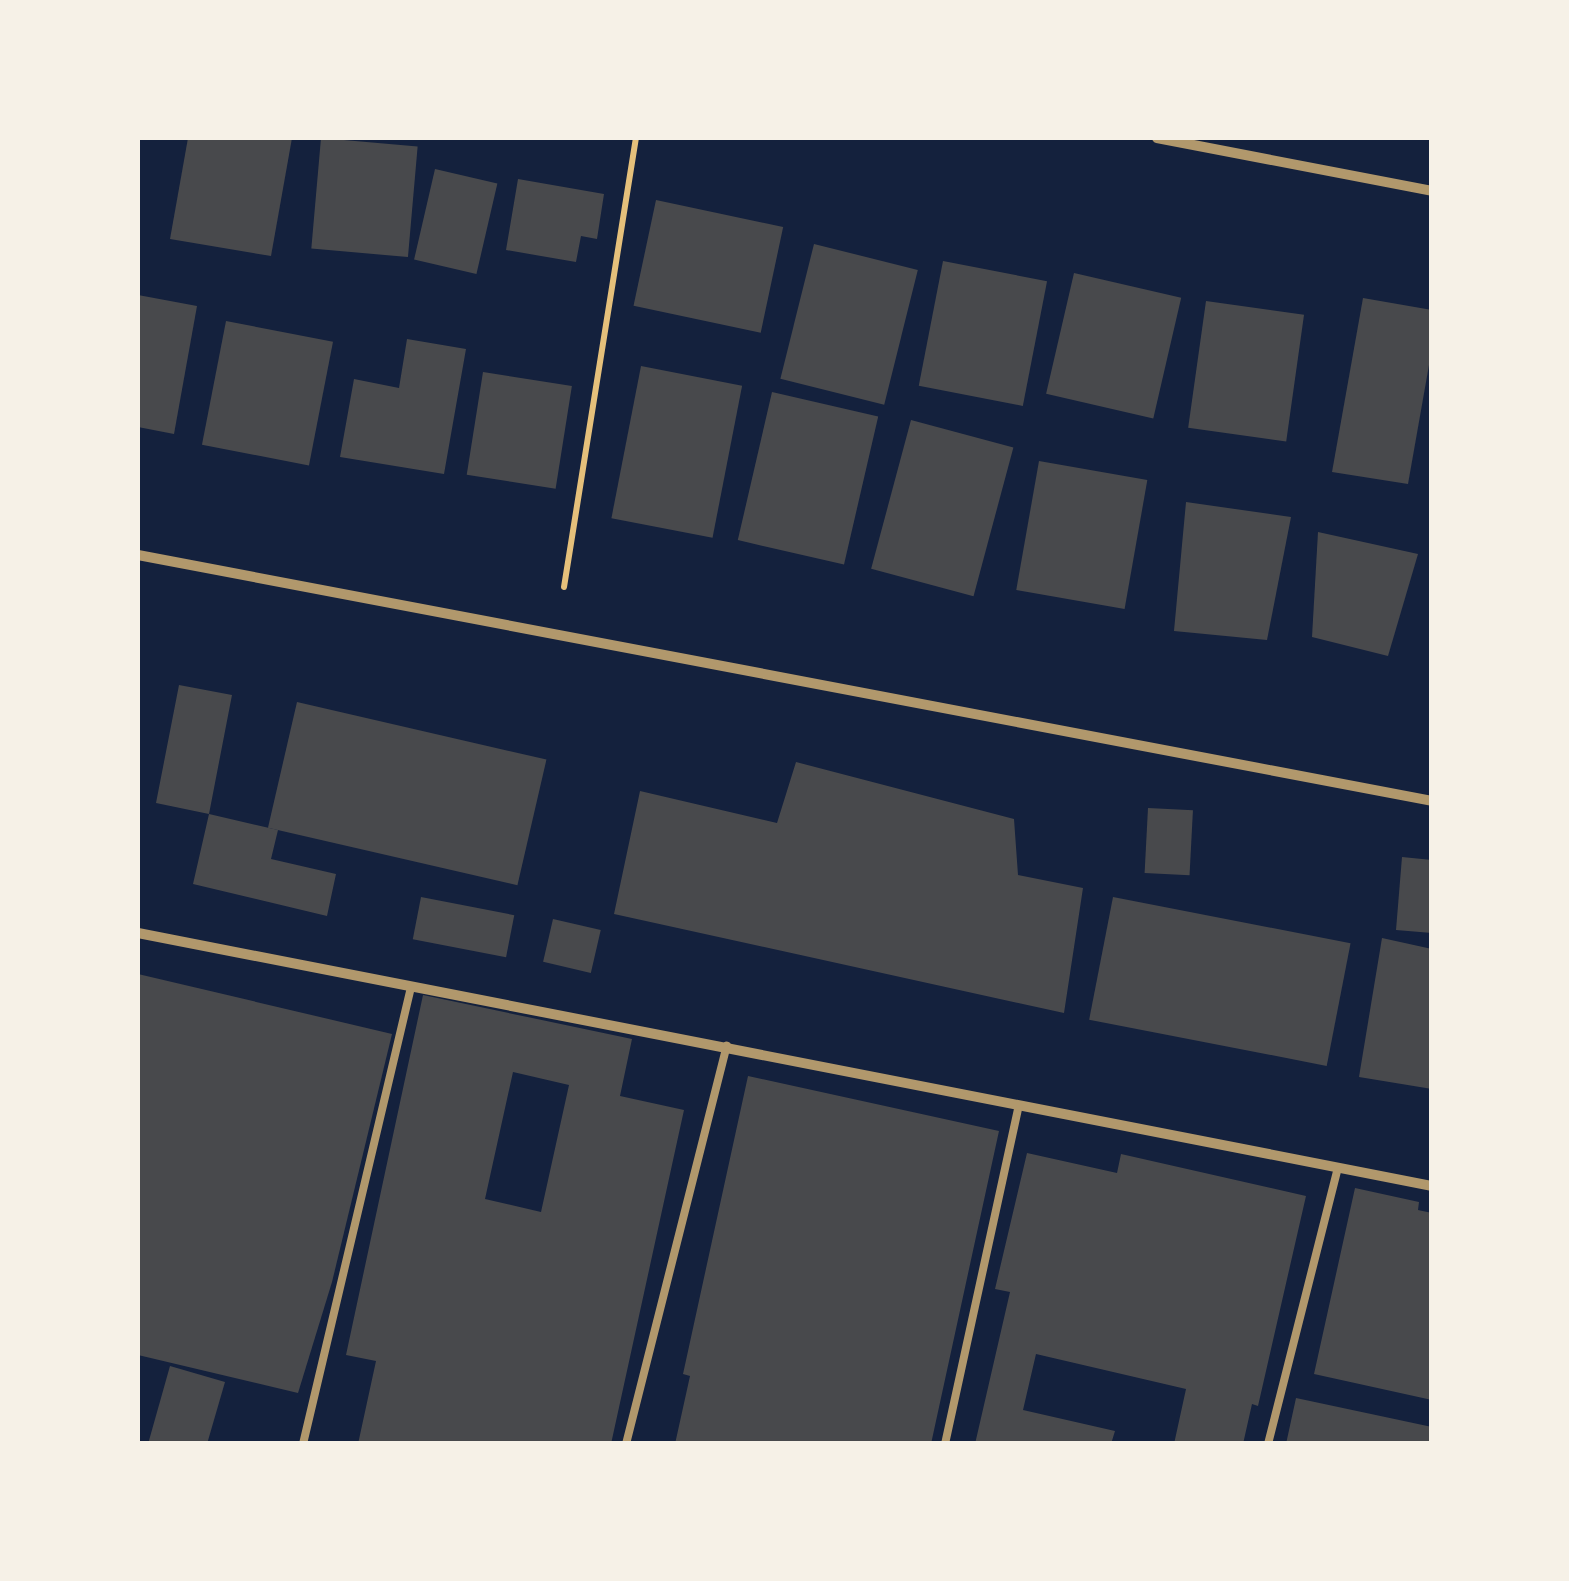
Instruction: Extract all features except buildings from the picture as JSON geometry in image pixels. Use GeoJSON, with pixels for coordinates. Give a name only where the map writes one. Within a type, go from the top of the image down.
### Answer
{"type":"FeatureCollection","features":[{"type":"Feature","properties":{"kind":"street"},"geometry":{"type":"LineString","coordinates":[[1157,138],[1432,191]]}},
{"type":"Feature","properties":{"kind":"street"},"geometry":{"type":"LineString","coordinates":[[138,555],[1432,801]]}},
{"type":"Feature","properties":{"kind":"street"},"geometry":{"type":"LineString","coordinates":[[138,932],[1432,1186]]}},
{"type":"Feature","properties":{"kind":"lane"},"geometry":{"type":"LineString","coordinates":[[303,1444],[411,988]]}},
{"type":"Feature","properties":{"kind":"lane"},"geometry":{"type":"LineString","coordinates":[[626,1444],[727,1046]]}},
{"type":"Feature","properties":{"kind":"lane"},"geometry":{"type":"LineString","coordinates":[[946,1444],[1020,1105]]}},
{"type":"Feature","properties":{"kind":"lane"},"geometry":{"type":"LineString","coordinates":[[1268,1444],[1338,1168]]}},
{"type":"Feature","properties":{"kind":"path"},"geometry":{"type":"LineString","coordinates":[[556,633],[636,138]]}}]}
